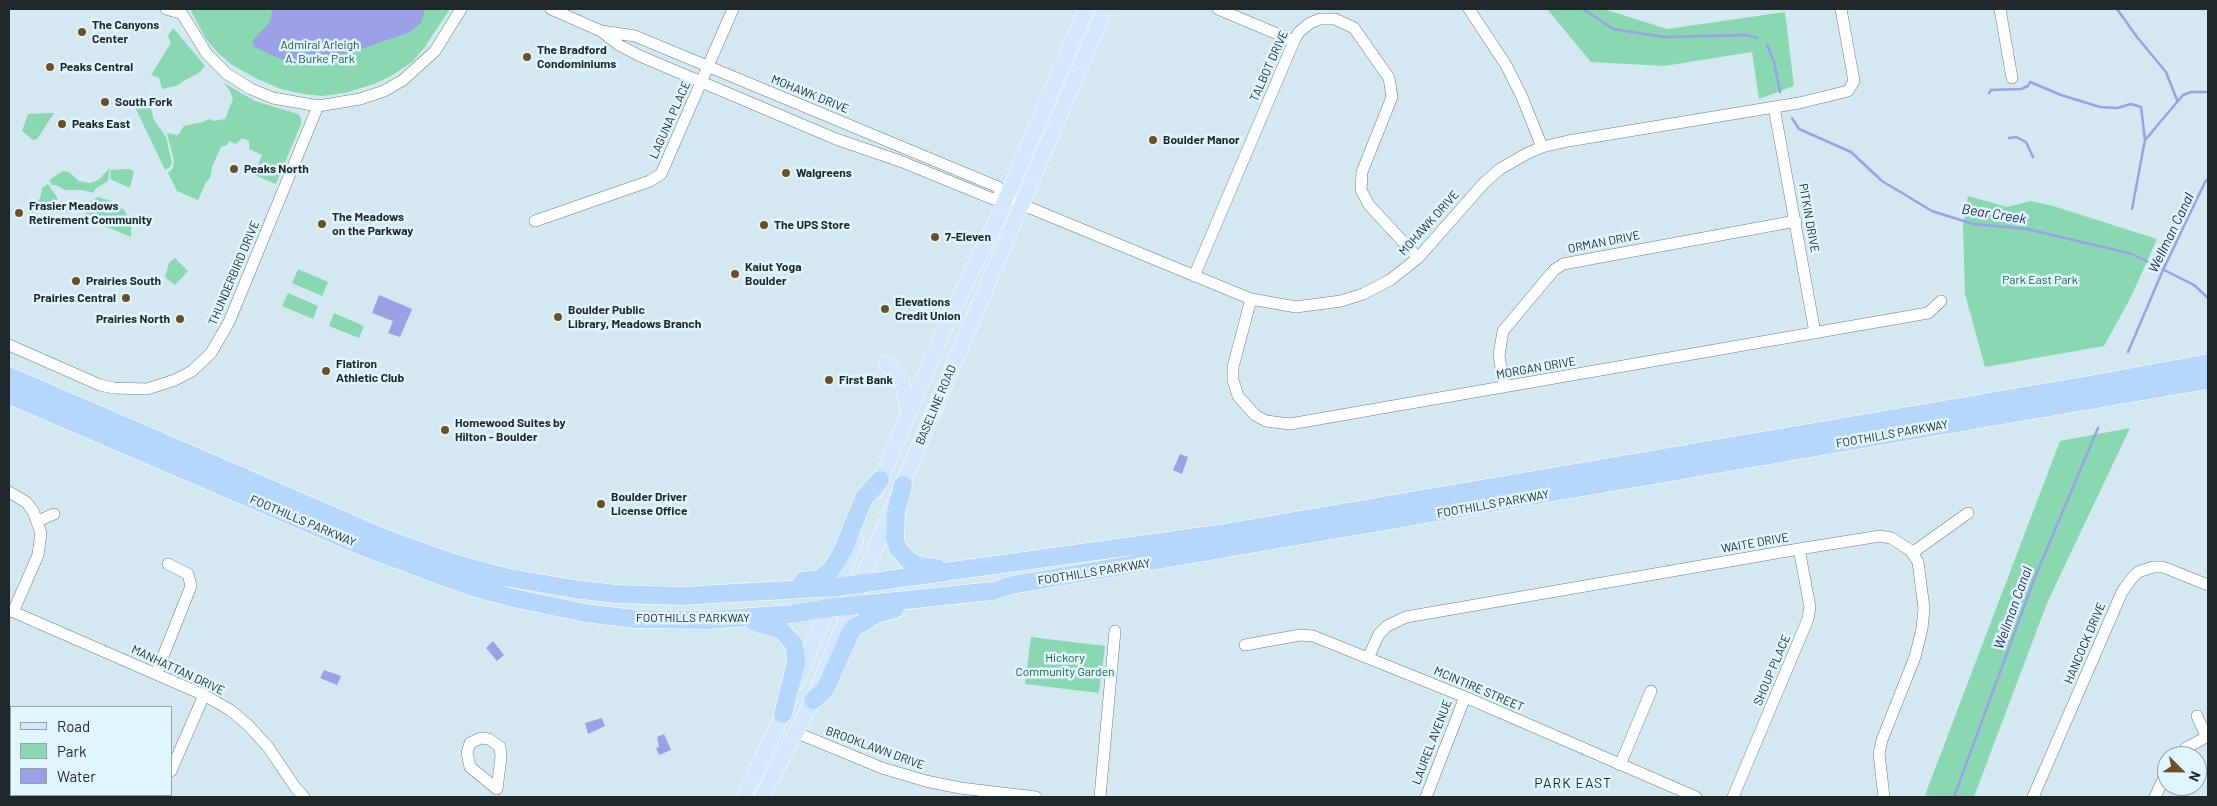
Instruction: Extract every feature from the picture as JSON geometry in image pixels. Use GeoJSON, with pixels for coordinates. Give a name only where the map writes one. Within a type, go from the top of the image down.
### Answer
{"type":"FeatureCollection","features":[{"type":"Feature","properties":{"kind":"highway","name":"FOOTHILLS PARKWAY"},"geometry":{"type":"LineString","coordinates":[[9,376],[384,538],[456,564],[505,577],[574,589],[639,595],[715,595],[837,587],[1218,534],[2208,363]]}},
{"type":"Feature","properties":{"kind":"highway","name":"FOOTHILLS PARKWAY"},"geometry":{"type":"LineString","coordinates":[[9,395],[378,553],[476,588],[536,603],[599,615],[634,619],[734,619],[993,591],[1012,585],[2208,380]]}},
{"type":"Feature","properties":{"kind":"highway"},"geometry":{"type":"LineString","coordinates":[[715,595],[742,586],[795,582],[819,579],[824,576],[837,561],[864,498],[880,480]]}},
{"type":"Feature","properties":{"kind":"highway"},"geometry":{"type":"LineString","coordinates":[[903,485],[896,513],[895,527],[895,540],[902,556],[910,562],[922,566],[968,569]]}},
{"type":"Feature","properties":{"kind":"highway"},"geometry":{"type":"LineString","coordinates":[[813,700],[825,690],[850,634],[867,618],[898,608],[979,596],[993,591]]}},
{"type":"Feature","properties":{"kind":"highway"},"geometry":{"type":"LineString","coordinates":[[734,619],[774,627],[786,634],[794,644],[796,662],[783,714]]}},
{"type":"Feature","properties":{"kind":"main road","name":"BASELINE ROAD"},"geometry":{"type":"LineString","coordinates":[[744,797],[783,714],[880,480],[910,415],[951,316],[982,255],[1004,197],[1086,9]]}},
{"type":"Feature","properties":{"kind":"main road","name":"BASELINE ROAD"},"geometry":{"type":"LineString","coordinates":[[762,797],[813,700],[860,584],[1105,9]]}},
{"type":"Feature","properties":{"kind":"main road"},"geometry":{"type":"LineString","coordinates":[[886,363],[902,381],[910,415]]}},
{"type":"Feature","properties":{"kind":"street"},"geometry":{"type":"LineString","coordinates":[[166,9],[179,11],[207,54],[228,74],[251,89],[273,98],[318,106],[360,99],[384,91],[403,80],[435,51],[461,9]]}},
{"type":"Feature","properties":{"kind":"street","name":"MOHAWK DRIVE"},"geometry":{"type":"LineString","coordinates":[[551,9],[601,31],[627,49],[702,83],[836,139],[900,161],[989,198],[1004,197],[1251,299],[1296,307],[1341,301],[1363,294],[1390,280],[1418,258],[1484,183],[1500,169],[1542,147],[1841,94],[1851,87],[1854,81],[1841,9]]}},
{"type":"Feature","properties":{"kind":"street","name":"LAGUNA PLACE"},"geometry":{"type":"LineString","coordinates":[[535,221],[650,181],[661,174],[733,9]]}},
{"type":"Feature","properties":{"kind":"street"},"geometry":{"type":"LineString","coordinates":[[1218,9],[1294,41]]}},
{"type":"Feature","properties":{"kind":"street"},"geometry":{"type":"LineString","coordinates":[[1469,9],[1506,65],[1522,97],[1542,147]]}},
{"type":"Feature","properties":{"kind":"street"},"geometry":{"type":"LineString","coordinates":[[2000,9],[2007,62],[2012,78]]}},
{"type":"Feature","properties":{"kind":"street","name":"TALBOT DRIVE"},"geometry":{"type":"LineString","coordinates":[[1194,276],[1294,41],[1299,32],[1310,23],[1320,19],[1335,19],[1345,22],[1360,36],[1392,87],[1392,97],[1362,172],[1357,191],[1418,258]]}},
{"type":"Feature","properties":{"kind":"street","name":"MOHAWK DRIVE"},"geometry":{"type":"LineString","coordinates":[[601,31],[635,36],[998,187],[1004,197]]}},
{"type":"Feature","properties":{"kind":"street","name":"THUNDERBIRD DRIVE"},"geometry":{"type":"LineString","coordinates":[[9,345],[100,385],[114,388],[147,388],[175,380],[192,371],[211,353],[230,322],[318,106]]}},
{"type":"Feature","properties":{"kind":"street","name":"PITKIN DRIVE"},"geometry":{"type":"LineString","coordinates":[[1774,107],[1815,333]]}},
{"type":"Feature","properties":{"kind":"street","name":"ORMAN DRIVE"},"geometry":{"type":"LineString","coordinates":[[1504,387],[1499,355],[1503,331],[1554,270],[1563,264],[1796,221]]}},
{"type":"Feature","properties":{"kind":"street","name":"MORGAN DRIVE"},"geometry":{"type":"LineString","coordinates":[[1251,299],[1233,367],[1233,380],[1238,396],[1255,415],[1266,421],[1290,424],[1928,313],[1941,301]]}},
{"type":"Feature","properties":{"kind":"street"},"geometry":{"type":"LineString","coordinates":[[9,492],[26,502],[38,521],[41,533],[38,555],[11,611]]}},
{"type":"Feature","properties":{"kind":"street"},"geometry":{"type":"LineString","coordinates":[[1884,797],[1879,754],[1882,740],[1915,657],[1922,629],[1924,608],[1921,573],[1912,553],[1968,513]]}},
{"type":"Feature","properties":{"kind":"street"},"geometry":{"type":"LineString","coordinates":[[38,521],[54,514]]}},
{"type":"Feature","properties":{"kind":"street","name":"WAITE DRIVE"},"geometry":{"type":"LineString","coordinates":[[1368,658],[1379,634],[1387,626],[1406,616],[1880,536],[1902,543],[1912,553]]}},
{"type":"Feature","properties":{"kind":"street","name":"SHOUP PLACE"},"geometry":{"type":"LineString","coordinates":[[1733,797],[1808,619],[1810,607],[1799,549]]}},
{"type":"Feature","properties":{"kind":"street"},"geometry":{"type":"LineString","coordinates":[[156,674],[192,586],[188,574],[168,564]]}},
{"type":"Feature","properties":{"kind":"street","name":"HANCOCK DRIVE"},"geometry":{"type":"LineString","coordinates":[[2033,797],[2122,592],[2132,578],[2138,572],[2153,567],[2163,567],[2208,585]]}},
{"type":"Feature","properties":{"kind":"street","name":"MANHATTAN DRIVE"},"geometry":{"type":"LineString","coordinates":[[11,611],[204,695],[230,710],[248,725],[268,747],[304,797]]}},
{"type":"Feature","properties":{"kind":"street"},"geometry":{"type":"LineString","coordinates":[[1100,797],[1115,631]]}},
{"type":"Feature","properties":{"kind":"street","name":"MCINTIRE STREET"},"geometry":{"type":"LineString","coordinates":[[1245,645],[1300,635],[1313,636],[1696,797]]}},
{"type":"Feature","properties":{"kind":"street"},"geometry":{"type":"LineString","coordinates":[[1620,765],[1651,691]]}},
{"type":"Feature","properties":{"kind":"street"},"geometry":{"type":"LineString","coordinates":[[172,769],[204,695]]}},
{"type":"Feature","properties":{"kind":"street","name":"LAUREL AVENUE"},"geometry":{"type":"LineString","coordinates":[[1426,797],[1464,698]]}},
{"type":"Feature","properties":{"kind":"street"},"geometry":{"type":"LineString","coordinates":[[2190,746],[2207,736],[2197,716]]}},
{"type":"Feature","properties":{"kind":"street","name":"BROOKLAWN DRIVE"},"geometry":{"type":"LineString","coordinates":[[795,732],[882,768],[926,781],[960,788],[1036,797]]}},
{"type":"Feature","properties":{"kind":"green space","name":"Admiral Arleigh A. Burke Park"},"geometry":{"type":"Polygon","coordinates":[[[190,9],[450,9],[424,48],[412,62],[391,76],[374,84],[345,93],[322,96],[281,89],[255,78],[232,65],[206,39],[190,9]]]}},
{"type":"Feature","properties":{"kind":"green space"},"geometry":{"type":"Polygon","coordinates":[[[1547,9],[1604,9],[1667,29],[1785,12],[1794,86],[1759,99],[1752,52],[1664,66],[1591,62],[1547,9]]]}},
{"type":"Feature","properties":{"kind":"green space"},"geometry":{"type":"Polygon","coordinates":[[[173,28],[205,66],[200,72],[179,85],[162,89],[159,78],[151,75],[171,43],[168,36],[173,28]]]}},
{"type":"Feature","properties":{"kind":"green space"},"geometry":{"type":"Polygon","coordinates":[[[224,83],[255,101],[298,114],[301,118],[301,124],[276,184],[254,175],[262,155],[249,149],[249,141],[242,138],[236,144],[229,141],[227,145],[221,147],[212,167],[210,178],[206,182],[198,200],[177,191],[168,173],[173,168],[174,161],[167,133],[178,135],[184,126],[209,119],[214,121],[225,119],[233,99],[224,83]]]}},
{"type":"Feature","properties":{"kind":"green space"},"geometry":{"type":"Polygon","coordinates":[[[143,100],[150,105],[154,120],[166,137],[172,163],[165,170],[134,105],[143,100]]]}},
{"type":"Feature","properties":{"kind":"green space"},"geometry":{"type":"Polygon","coordinates":[[[54,113],[37,139],[33,140],[22,131],[28,114],[54,113]]]}},
{"type":"Feature","properties":{"kind":"green space"},"geometry":{"type":"Polygon","coordinates":[[[110,168],[108,181],[96,188],[93,193],[83,190],[65,190],[52,185],[49,180],[63,171],[69,172],[79,181],[90,183],[98,180],[110,168]]]}},
{"type":"Feature","properties":{"kind":"green space"},"geometry":{"type":"Polygon","coordinates":[[[128,169],[134,171],[130,188],[110,179],[111,170],[128,169]]]}},
{"type":"Feature","properties":{"kind":"green space"},"geometry":{"type":"Polygon","coordinates":[[[48,184],[58,199],[46,208],[32,213],[31,203],[40,199],[42,188],[48,184]]]}},
{"type":"Feature","properties":{"kind":"green space","name":"Park East Park"},"geometry":{"type":"Polygon","coordinates":[[[1968,196],[2007,207],[2031,201],[2053,206],[2157,239],[2131,297],[2104,346],[1985,367],[1965,294],[1963,227],[1968,196]]]}},
{"type":"Feature","properties":{"kind":"green space"},"geometry":{"type":"Polygon","coordinates":[[[97,197],[115,202],[124,210],[131,222],[131,237],[94,222],[86,216],[85,211],[88,203],[97,197]]]}},
{"type":"Feature","properties":{"kind":"green space"},"geometry":{"type":"Polygon","coordinates":[[[62,201],[73,207],[70,213],[65,211],[53,212],[49,209],[62,201]]]}},
{"type":"Feature","properties":{"kind":"green space"},"geometry":{"type":"Polygon","coordinates":[[[175,258],[188,271],[175,285],[165,277],[169,263],[175,258]]]}},
{"type":"Feature","properties":{"kind":"green space"},"geometry":{"type":"Polygon","coordinates":[[[298,269],[328,282],[322,296],[292,283],[298,269]]]}},
{"type":"Feature","properties":{"kind":"green space"},"geometry":{"type":"Polygon","coordinates":[[[288,293],[318,306],[313,319],[282,306],[288,293]]]}},
{"type":"Feature","properties":{"kind":"green space"},"geometry":{"type":"Polygon","coordinates":[[[334,313],[364,326],[359,338],[329,326],[334,313]]]}},
{"type":"Feature","properties":{"kind":"green space"},"geometry":{"type":"Polygon","coordinates":[[[2130,428],[2047,603],[1974,797],[1935,797],[1925,795],[2060,441],[2130,428]]]}},
{"type":"Feature","properties":{"kind":"green space","name":"Hickory Community Garden"},"geometry":{"type":"Polygon","coordinates":[[[1031,637],[1105,646],[1099,693],[1025,684],[1031,637]]]}},
{"type":"Feature","properties":{"kind":"green space"},"geometry":{"type":"Polygon","coordinates":[[[9,774],[10,796],[52,796],[52,797],[9,797],[9,774]]]}},
{"type":"Feature","properties":{"kind":"water"},"geometry":{"type":"Polygon","coordinates":[[[271,9],[425,9],[421,23],[408,33],[343,55],[309,64],[290,63],[254,47],[252,41],[269,23],[272,14],[271,9]]]}},
{"type":"Feature","properties":{"kind":"water"},"geometry":{"type":"Polygon","coordinates":[[[379,295],[412,309],[400,337],[388,333],[393,321],[372,313],[379,295]]]}},
{"type":"Feature","properties":{"kind":"water"},"geometry":{"type":"Polygon","coordinates":[[[1180,454],[1188,457],[1182,474],[1173,470],[1180,454]]]}},
{"type":"Feature","properties":{"kind":"water"},"geometry":{"type":"Polygon","coordinates":[[[493,641],[504,655],[497,661],[486,648],[493,641]]]}},
{"type":"Feature","properties":{"kind":"water"},"geometry":{"type":"Polygon","coordinates":[[[324,670],[341,676],[337,685],[320,678],[324,670]]]}},
{"type":"Feature","properties":{"kind":"water"},"geometry":{"type":"Polygon","coordinates":[[[602,718],[605,726],[588,734],[585,723],[602,718]]]}},
{"type":"Feature","properties":{"kind":"water"},"geometry":{"type":"Polygon","coordinates":[[[664,734],[671,750],[659,755],[656,748],[659,747],[657,737],[664,734]]]}},
{"type":"Feature","properties":{"kind":"waterway","name":"Bear Creek"},"geometry":{"type":"LineString","coordinates":[[1583,9],[1613,29],[1664,37],[1747,35],[1757,38]]}},
{"type":"Feature","properties":{"kind":"waterway"},"geometry":{"type":"LineString","coordinates":[[2117,9],[2166,72],[2177,100]]}},
{"type":"Feature","properties":{"kind":"waterway","name":"Bear Creek"},"geometry":{"type":"LineString","coordinates":[[1767,45],[1774,62],[1780,92]]}},
{"type":"Feature","properties":{"kind":"waterway"},"geometry":{"type":"LineString","coordinates":[[1989,93],[1991,90],[2021,89],[2028,86],[2030,82],[2061,95],[2100,107],[2117,108],[2131,104],[2141,107],[2145,140],[2132,209]]}},
{"type":"Feature","properties":{"kind":"waterway"},"geometry":{"type":"LineString","coordinates":[[2146,139],[2183,95],[2191,92],[2208,92]]}},
{"type":"Feature","properties":{"kind":"waterway","name":"Bear Creek"},"geometry":{"type":"LineString","coordinates":[[1792,118],[1799,129],[1851,152],[1882,181],[1932,211],[1973,224],[2027,229],[2132,254],[2194,285],[2208,298]]}},
{"type":"Feature","properties":{"kind":"waterway"},"geometry":{"type":"LineString","coordinates":[[2009,138],[2016,137],[2026,142],[2033,157]]}},
{"type":"Feature","properties":{"kind":"waterway","name":"Wellman Canal"},"geometry":{"type":"LineString","coordinates":[[2128,352],[2163,270],[2208,179]]}},
{"type":"Feature","properties":{"kind":"waterway","name":"Wellman Canal"},"geometry":{"type":"LineString","coordinates":[[1954,797],[2035,577],[2098,428]]}},
{"type":"Feature","properties":{"kind":"place","name":"The Canyons Center"},"geometry":{"type":"Point","coordinates":[82,32]}},
{"type":"Feature","properties":{"kind":"place","name":"The Bradford Condominiums"},"geometry":{"type":"Point","coordinates":[527,57]}},
{"type":"Feature","properties":{"kind":"place","name":"Peaks Central"},"geometry":{"type":"Point","coordinates":[50,67]}},
{"type":"Feature","properties":{"kind":"place","name":"South Fork"},"geometry":{"type":"Point","coordinates":[105,102]}},
{"type":"Feature","properties":{"kind":"place","name":"Peaks East"},"geometry":{"type":"Point","coordinates":[62,124]}},
{"type":"Feature","properties":{"kind":"place","name":"Boulder Manor"},"geometry":{"type":"Point","coordinates":[1153,140]}},
{"type":"Feature","properties":{"kind":"place","name":"Peaks North"},"geometry":{"type":"Point","coordinates":[234,169]}},
{"type":"Feature","properties":{"kind":"place","name":"Walgreens"},"geometry":{"type":"Point","coordinates":[786,173]}},
{"type":"Feature","properties":{"kind":"place","name":"Frasier Meadows Retirement Community"},"geometry":{"type":"Point","coordinates":[19,213]}},
{"type":"Feature","properties":{"kind":"place","name":"The Meadows on the Parkway"},"geometry":{"type":"Point","coordinates":[322,224]}},
{"type":"Feature","properties":{"kind":"place","name":"The UPS Store"},"geometry":{"type":"Point","coordinates":[764,225]}},
{"type":"Feature","properties":{"kind":"place","name":"7-Eleven"},"geometry":{"type":"Point","coordinates":[935,237]}},
{"type":"Feature","properties":{"kind":"place","name":"Kaiut Yoga Boulder"},"geometry":{"type":"Point","coordinates":[735,274]}},
{"type":"Feature","properties":{"kind":"place","name":"Prairies South"},"geometry":{"type":"Point","coordinates":[76,281]}},
{"type":"Feature","properties":{"kind":"place","name":"Prairies Central"},"geometry":{"type":"Point","coordinates":[126,298]}},
{"type":"Feature","properties":{"kind":"place","name":"Elevations Credit Union"},"geometry":{"type":"Point","coordinates":[885,309]}},
{"type":"Feature","properties":{"kind":"place","name":"Boulder Public Library, Meadows Branch"},"geometry":{"type":"Point","coordinates":[558,317]}},
{"type":"Feature","properties":{"kind":"place","name":"Prairies North"},"geometry":{"type":"Point","coordinates":[180,319]}},
{"type":"Feature","properties":{"kind":"place","name":"Flatiron Athletic Club"},"geometry":{"type":"Point","coordinates":[326,371]}},
{"type":"Feature","properties":{"kind":"place","name":"First Bank"},"geometry":{"type":"Point","coordinates":[829,380]}},
{"type":"Feature","properties":{"kind":"place","name":"Homewood Suites by Hilton - Boulder"},"geometry":{"type":"Point","coordinates":[445,430]}},
{"type":"Feature","properties":{"kind":"place","name":"Boulder Driver License Office"},"geometry":{"type":"Point","coordinates":[601,504]}},
{"type":"Feature","properties":{"kind":"district","name":"PARK EAST"},"geometry":{"type":"Point","coordinates":[1573,783]}}]}
